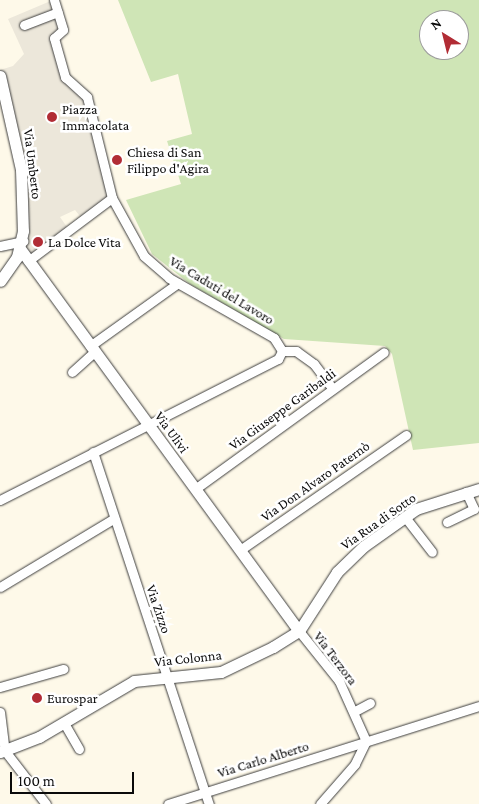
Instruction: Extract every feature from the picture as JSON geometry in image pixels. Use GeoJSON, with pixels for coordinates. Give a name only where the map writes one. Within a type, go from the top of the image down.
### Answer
{"type":"FeatureCollection","features":[{"type":"Feature","properties":{"kind":"street"},"geometry":{"type":"LineString","coordinates":[[28,260],[112,198],[87,97],[65,77],[54,38],[63,30],[54,0]]}},
{"type":"Feature","properties":{"kind":"street"},"geometry":{"type":"LineString","coordinates":[[24,25],[58,12]]}},
{"type":"Feature","properties":{"kind":"street","name":"Via Umberto"},"geometry":{"type":"LineString","coordinates":[[1,80],[21,169],[22,246]]}},
{"type":"Feature","properties":{"kind":"street","name":"Via Caduti del Lavoro"},"geometry":{"type":"LineString","coordinates":[[112,198],[144,256],[178,283],[274,338],[282,351]]}},
{"type":"Feature","properties":{"kind":"street"},"geometry":{"type":"LineString","coordinates":[[0,246],[22,246]]}},
{"type":"Feature","properties":{"kind":"street"},"geometry":{"type":"LineString","coordinates":[[0,281],[22,246]]}},
{"type":"Feature","properties":{"kind":"street","name":"Via Ulivi"},"geometry":{"type":"LineString","coordinates":[[22,246],[28,260],[92,349],[299,631]]}},
{"type":"Feature","properties":{"kind":"street"},"geometry":{"type":"LineString","coordinates":[[72,372],[92,349],[178,283]]}},
{"type":"Feature","properties":{"kind":"street"},"geometry":{"type":"LineString","coordinates":[[0,500],[278,359],[282,351],[296,352],[314,364],[333,389]]}},
{"type":"Feature","properties":{"kind":"street","name":"Via Giuseppe Garibaldi"},"geometry":{"type":"LineString","coordinates":[[195,489],[384,352]]}},
{"type":"Feature","properties":{"kind":"street","name":"Via Don Alvaro Paternò"},"geometry":{"type":"LineString","coordinates":[[240,550],[406,434]]}},
{"type":"Feature","properties":{"kind":"street","name":"Via Zizzo"},"geometry":{"type":"LineString","coordinates":[[93,452],[113,519],[167,674],[209,804]]}},
{"type":"Feature","properties":{"kind":"street","name":"Via Rua di Sotto"},"geometry":{"type":"LineString","coordinates":[[299,631],[343,565],[405,517],[442,498],[479,489]]}},
{"type":"Feature","properties":{"kind":"street"},"geometry":{"type":"LineString","coordinates":[[447,522],[474,509],[466,492]]}},
{"type":"Feature","properties":{"kind":"street"},"geometry":{"type":"LineString","coordinates":[[405,517],[432,552]]}},
{"type":"Feature","properties":{"kind":"street"},"geometry":{"type":"LineString","coordinates":[[0,587],[113,519]]}},
{"type":"Feature","properties":{"kind":"street","name":"Via Colonna"},"geometry":{"type":"LineString","coordinates":[[2,751],[64,723],[134,681],[167,674],[221,672],[299,631]]}},
{"type":"Feature","properties":{"kind":"street","name":"Via Terzora"},"geometry":{"type":"LineString","coordinates":[[299,631],[339,681],[355,711],[366,741]]}},
{"type":"Feature","properties":{"kind":"street"},"geometry":{"type":"LineString","coordinates":[[0,688],[63,669]]}},
{"type":"Feature","properties":{"kind":"street"},"geometry":{"type":"LineString","coordinates":[[355,711],[370,703]]}},
{"type":"Feature","properties":{"kind":"street","name":"Via Carlo Alberto"},"geometry":{"type":"LineString","coordinates":[[168,804],[479,706]]}},
{"type":"Feature","properties":{"kind":"street"},"geometry":{"type":"LineString","coordinates":[[0,712],[2,751],[46,804]]}},
{"type":"Feature","properties":{"kind":"street"},"geometry":{"type":"LineString","coordinates":[[64,723],[79,749]]}},
{"type":"Feature","properties":{"kind":"street"},"geometry":{"type":"LineString","coordinates":[[320,804],[355,764],[366,741]]}},
{"type":"Feature","properties":{"kind":"green space"},"geometry":{"type":"Polygon","coordinates":[[[118,0],[479,0],[479,443],[413,450],[392,354],[385,346],[284,339],[190,284],[152,254],[126,200],[181,184],[167,141],[192,134],[178,74],[151,82],[118,0]]]}},
{"type":"Feature","properties":{"kind":"shaded area","name":"Piazza Immacolata"},"geometry":{"type":"Polygon","coordinates":[[[53,0],[63,30],[54,39],[65,77],[87,97],[112,198],[83,220],[75,210],[60,217],[69,230],[28,261],[21,250],[23,194],[0,70],[13,66],[24,54],[8,19],[53,0]]]}},
{"type":"Feature","properties":{"kind":"place","name":"Piazza Immacolata"},"geometry":{"type":"Point","coordinates":[52,117]}},
{"type":"Feature","properties":{"kind":"place","name":"Chiesa di San Filippo d'Agira"},"geometry":{"type":"Point","coordinates":[117,160]}},
{"type":"Feature","properties":{"kind":"place","name":"La Dolce Vita"},"geometry":{"type":"Point","coordinates":[38,242]}},
{"type":"Feature","properties":{"kind":"place","name":"Eurospar"},"geometry":{"type":"Point","coordinates":[37,698]}}]}
